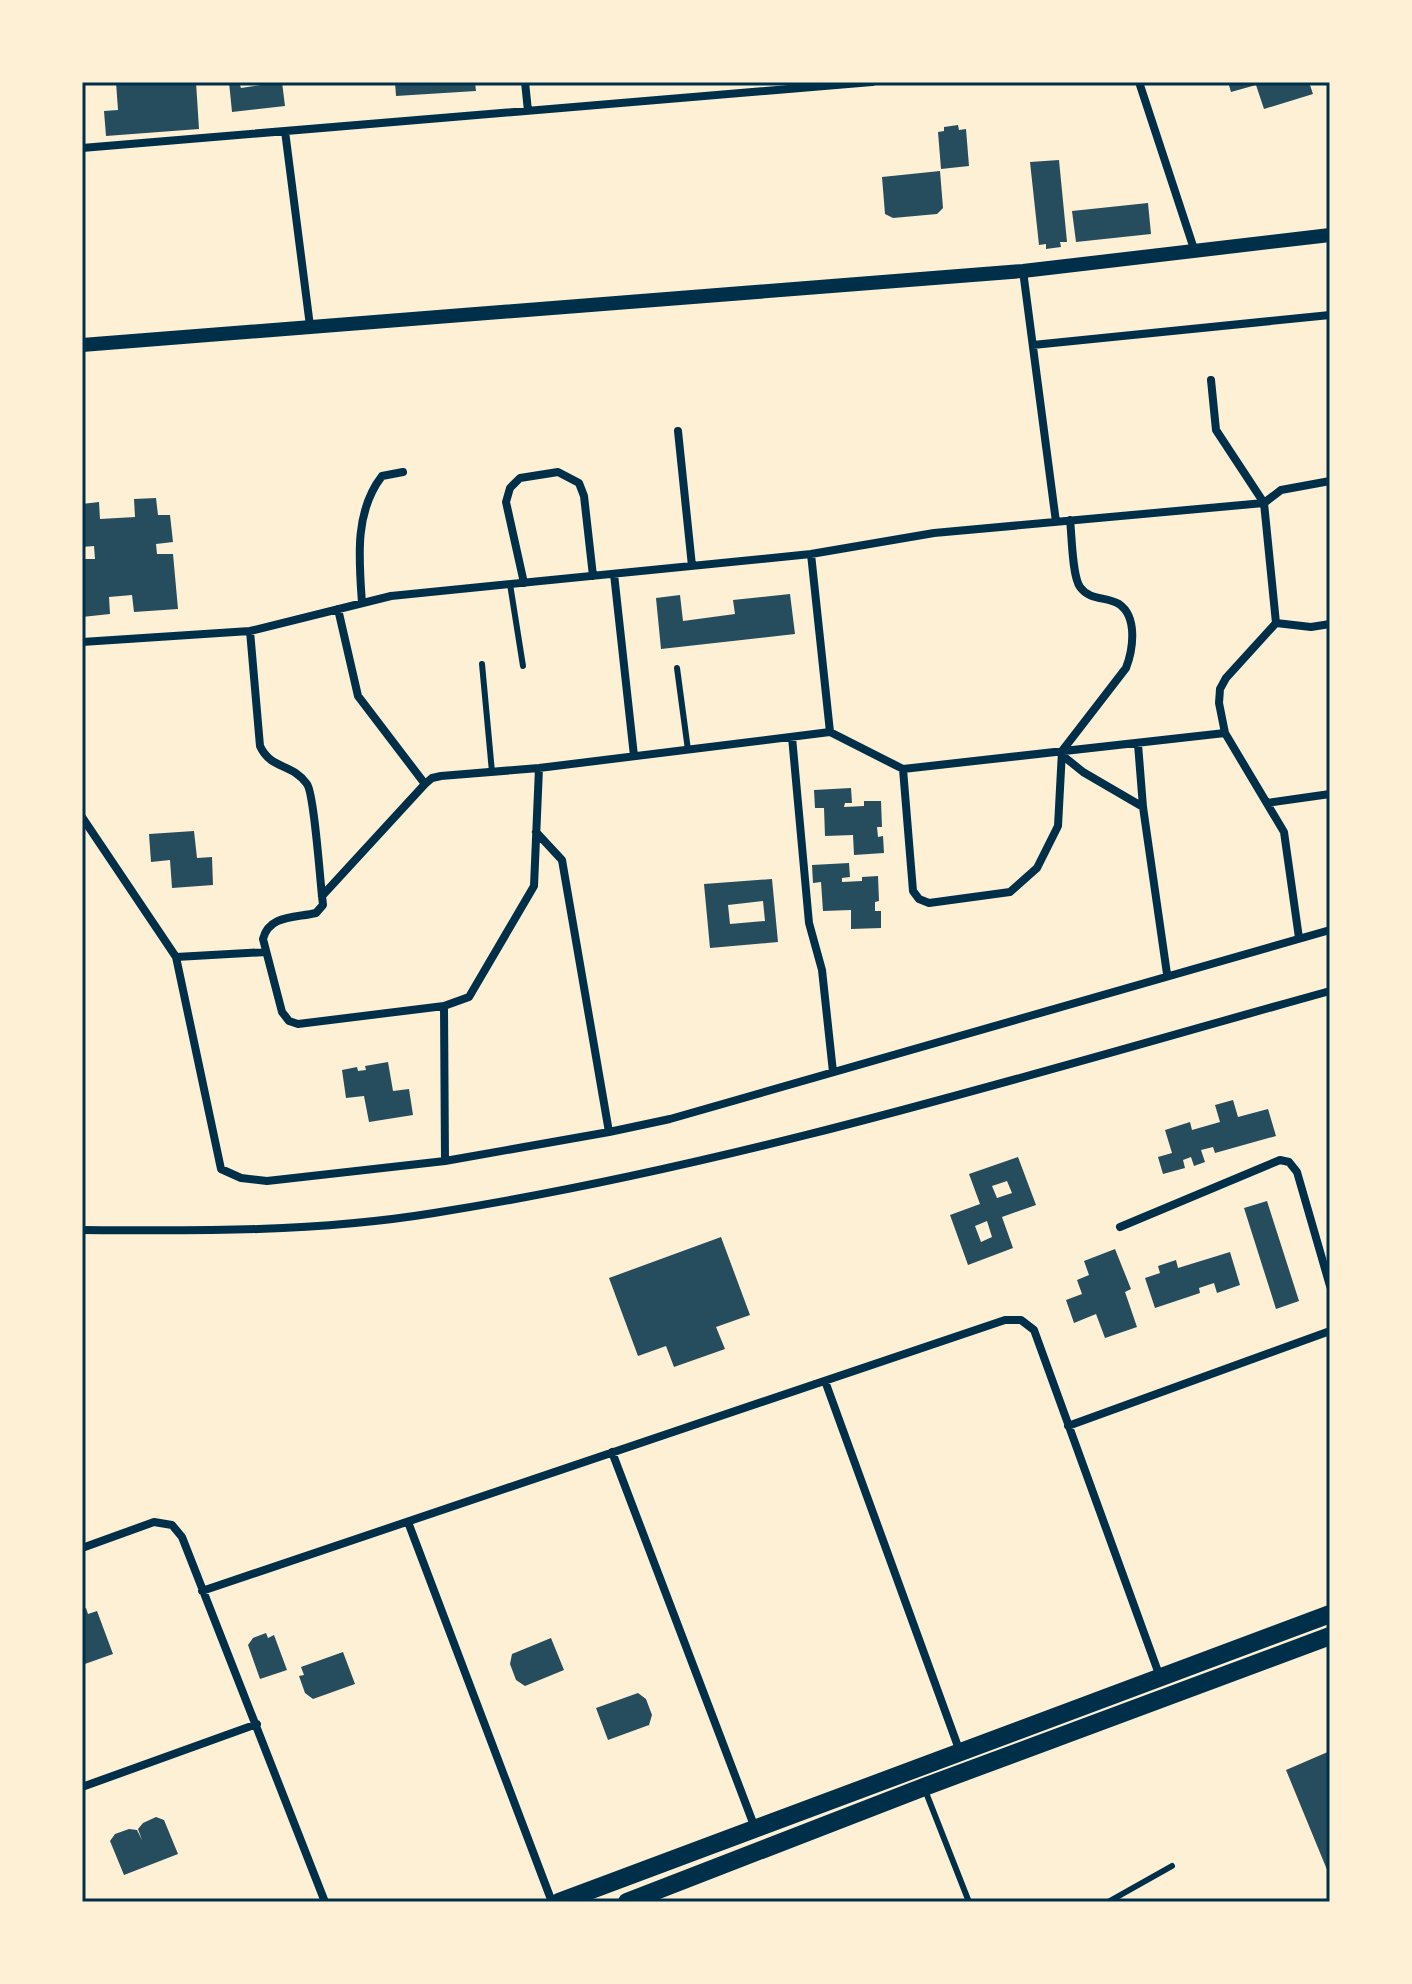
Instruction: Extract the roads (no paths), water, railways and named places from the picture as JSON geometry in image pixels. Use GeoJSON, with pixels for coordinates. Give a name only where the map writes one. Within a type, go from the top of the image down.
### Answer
{"type":"FeatureCollection","features":[{"type":"Feature","properties":{"kind":"main road"},"geometry":{"type":"LineString","coordinates":[[559,1902],[1330,1614]]}},
{"type":"Feature","properties":{"kind":"main road"},"geometry":{"type":"LineString","coordinates":[[627,1902],[924,1787],[1330,1636]]}},
{"type":"Feature","properties":{"kind":"street"},"geometry":{"type":"LineString","coordinates":[[525,82],[528,111]]}},
{"type":"Feature","properties":{"kind":"street"},"geometry":{"type":"LineString","coordinates":[[82,148],[872,82]]}},
{"type":"Feature","properties":{"kind":"street"},"geometry":{"type":"LineString","coordinates":[[1139,82],[1194,249]]}},
{"type":"Feature","properties":{"kind":"street"},"geometry":{"type":"LineString","coordinates":[[285,131],[310,326]]}},
{"type":"Feature","properties":{"kind":"street"},"geometry":{"type":"LineString","coordinates":[[82,345],[1023,271],[1330,235]]}},
{"type":"Feature","properties":{"kind":"street"},"geometry":{"type":"LineString","coordinates":[[1023,271],[1056,522]]}},
{"type":"Feature","properties":{"kind":"street"},"geometry":{"type":"LineString","coordinates":[[1033,345],[1330,315]]}},
{"type":"Feature","properties":{"kind":"street"},"geometry":{"type":"LineString","coordinates":[[1211,380],[1216,430],[1264,503],[1276,623],[1226,678],[1220,689],[1219,703],[1225,733],[1284,832],[1299,938]]}},
{"type":"Feature","properties":{"kind":"street"},"geometry":{"type":"LineString","coordinates":[[678,431],[692,566]]}},
{"type":"Feature","properties":{"kind":"street"},"geometry":{"type":"LineString","coordinates":[[362,603],[358,549],[365,510],[373,487],[382,476],[403,472]]}},
{"type":"Feature","properties":{"kind":"street"},"geometry":{"type":"LineString","coordinates":[[524,583],[506,502],[510,488],[520,478],[558,472],[579,483],[584,496],[593,576]]}},
{"type":"Feature","properties":{"kind":"street"},"geometry":{"type":"LineString","coordinates":[[82,642],[250,631],[391,596],[811,554],[934,533],[1264,503],[1281,490],[1330,481]]}},
{"type":"Feature","properties":{"kind":"street"},"geometry":{"type":"LineString","coordinates":[[903,769],[913,891],[919,899],[929,903],[1010,892],[1037,868],[1058,826],[1062,753],[1126,668],[1133,652],[1129,617],[1119,604],[1087,595],[1077,584],[1070,520]]}},
{"type":"Feature","properties":{"kind":"street"},"geometry":{"type":"LineString","coordinates":[[811,554],[830,732]]}},
{"type":"Feature","properties":{"kind":"street"},"geometry":{"type":"LineString","coordinates":[[614,574],[634,756]]}},
{"type":"Feature","properties":{"kind":"street"},"geometry":{"type":"LineString","coordinates":[[338,609],[358,696],[425,784]]}},
{"type":"Feature","properties":{"kind":"street"},"geometry":{"type":"LineString","coordinates":[[1276,623],[1311,627],[1330,624]]}},
{"type":"Feature","properties":{"kind":"street"},"geometry":{"type":"LineString","coordinates":[[250,631],[260,746],[265,757],[295,772],[309,787],[323,905],[316,913],[272,922],[266,927],[263,939],[266,952],[282,1012],[289,1021],[298,1024],[444,1006],[469,997],[534,886],[539,768]]}},
{"type":"Feature","properties":{"kind":"street"},"geometry":{"type":"LineString","coordinates":[[322,896],[425,784],[441,776],[539,768],[830,732],[903,769],[1225,733]]}},
{"type":"Feature","properties":{"kind":"street"},"geometry":{"type":"LineString","coordinates":[[792,737],[809,923],[822,970],[833,1072]]}},
{"type":"Feature","properties":{"kind":"street"},"geometry":{"type":"LineString","coordinates":[[1138,744],[1143,807],[1167,974]]}},
{"type":"Feature","properties":{"kind":"street"},"geometry":{"type":"LineString","coordinates":[[1062,753],[1083,772],[1143,807]]}},
{"type":"Feature","properties":{"kind":"street"},"geometry":{"type":"LineString","coordinates":[[1267,803],[1330,794]]}},
{"type":"Feature","properties":{"kind":"street"},"geometry":{"type":"LineString","coordinates":[[82,817],[176,957],[221,1169],[241,1178],[267,1181],[445,1161],[670,1119],[1167,974],[1330,930]]}},
{"type":"Feature","properties":{"kind":"street"},"geometry":{"type":"LineString","coordinates":[[536,832],[562,860],[609,1132]]}},
{"type":"Feature","properties":{"kind":"street"},"geometry":{"type":"LineString","coordinates":[[176,957],[266,952]]}},
{"type":"Feature","properties":{"kind":"street"},"geometry":{"type":"LineString","coordinates":[[82,1230],[279,1229],[432,1214],[633,1176],[762,1148],[1330,991]]}},
{"type":"Feature","properties":{"kind":"street"},"geometry":{"type":"LineString","coordinates":[[444,1006],[445,1161]]}},
{"type":"Feature","properties":{"kind":"street"},"geometry":{"type":"LineString","coordinates":[[1120,1227],[1280,1160],[1289,1162],[1297,1172],[1330,1286]]}},
{"type":"Feature","properties":{"kind":"street"},"geometry":{"type":"LineString","coordinates":[[202,1591],[1005,1320],[1021,1320],[1034,1330],[1160,1677]]}},
{"type":"Feature","properties":{"kind":"street"},"geometry":{"type":"LineString","coordinates":[[1068,1426],[1330,1331]]}},
{"type":"Feature","properties":{"kind":"street"},"geometry":{"type":"LineString","coordinates":[[825,1381],[960,1752]]}},
{"type":"Feature","properties":{"kind":"street"},"geometry":{"type":"LineString","coordinates":[[612,1452],[755,1828]]}},
{"type":"Feature","properties":{"kind":"street"},"geometry":{"type":"LineString","coordinates":[[82,1548],[154,1522],[172,1525],[182,1537],[325,1902]]}},
{"type":"Feature","properties":{"kind":"street"},"geometry":{"type":"LineString","coordinates":[[408,1522],[552,1902]]}},
{"type":"Feature","properties":{"kind":"street"},"geometry":{"type":"LineString","coordinates":[[82,1787],[257,1724]]}},
{"type":"Feature","properties":{"kind":"lane"},"geometry":{"type":"LineString","coordinates":[[510,584],[523,666]]}},
{"type":"Feature","properties":{"kind":"lane"},"geometry":{"type":"LineString","coordinates":[[482,664],[492,772]]}},
{"type":"Feature","properties":{"kind":"lane"},"geometry":{"type":"LineString","coordinates":[[677,668],[688,750]]}},
{"type":"Feature","properties":{"kind":"lane"},"geometry":{"type":"LineString","coordinates":[[924,1787],[969,1902]]}},
{"type":"Feature","properties":{"kind":"lane"},"geometry":{"type":"LineString","coordinates":[[1108,1902],[1172,1866]]}}]}
